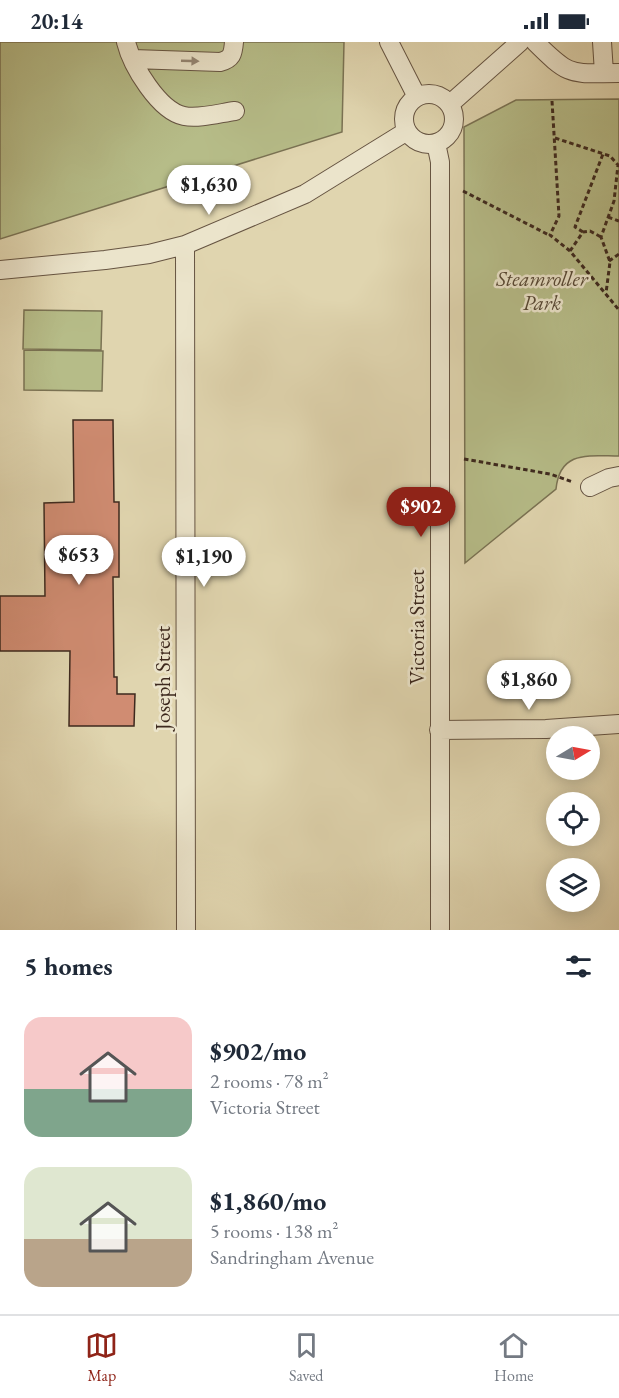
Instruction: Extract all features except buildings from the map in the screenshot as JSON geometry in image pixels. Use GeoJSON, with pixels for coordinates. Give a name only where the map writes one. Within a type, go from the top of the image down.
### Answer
{"type":"FeatureCollection","features":[{"type":"Feature","properties":{"kind":"street"},"geometry":{"type":"LineString","coordinates":[[126,42],[133,59],[159,100],[172,111],[189,117],[235,111]]}},
{"type":"Feature","properties":{"kind":"street"},"geometry":{"type":"LineString","coordinates":[[133,59],[220,62],[228,60],[232,55],[234,42]]}},
{"type":"Feature","properties":{"kind":"street"},"geometry":{"type":"LineString","coordinates":[[389,42],[417,97]]}},
{"type":"Feature","properties":{"kind":"street"},"geometry":{"type":"LineString","coordinates":[[450,104],[520,42]]}},
{"type":"Feature","properties":{"kind":"street"},"geometry":{"type":"LineString","coordinates":[[535,42],[564,70],[575,73],[611,73],[602,42]]}},
{"type":"Feature","properties":{"kind":"street"},"geometry":{"type":"LineString","coordinates":[[438,95],[450,104],[453,111],[453,127],[444,140],[436,143],[420,142],[407,131],[406,109],[417,97],[438,95]]}},
{"type":"Feature","properties":{"kind":"street"},"geometry":{"type":"LineString","coordinates":[[0,270],[105,260],[186,245],[305,194],[407,131]]}},
{"type":"Feature","properties":{"kind":"street","name":"Victoria Street"},"geometry":{"type":"LineString","coordinates":[[436,143],[440,162],[440,930]]}},
{"type":"Feature","properties":{"kind":"street","name":"Joseph Street"},"geometry":{"type":"LineString","coordinates":[[186,245],[186,930]]}},
{"type":"Feature","properties":{"kind":"street"},"geometry":{"type":"LineString","coordinates":[[590,487],[619,476]]}},
{"type":"Feature","properties":{"kind":"street"},"geometry":{"type":"LineString","coordinates":[[439,730],[546,729],[619,724]]}},
{"type":"Feature","properties":{"kind":"path"},"geometry":{"type":"LineString","coordinates":[[550,235],[558,216],[552,101]]}},
{"type":"Feature","properties":{"kind":"path"},"geometry":{"type":"LineString","coordinates":[[555,138],[615,159],[619,171],[615,201],[601,237],[609,261],[606,293]]}},
{"type":"Feature","properties":{"kind":"path"},"geometry":{"type":"LineString","coordinates":[[601,237],[590,231],[583,232],[576,227],[603,154]]}},
{"type":"Feature","properties":{"kind":"path"},"geometry":{"type":"LineString","coordinates":[[463,191],[550,235],[570,250],[619,310]]}},
{"type":"Feature","properties":{"kind":"path"},"geometry":{"type":"LineString","coordinates":[[608,217],[619,221]]}},
{"type":"Feature","properties":{"kind":"path"},"geometry":{"type":"LineString","coordinates":[[570,250],[583,232]]}},
{"type":"Feature","properties":{"kind":"path"},"geometry":{"type":"LineString","coordinates":[[609,261],[619,254]]}},
{"type":"Feature","properties":{"kind":"path"},"geometry":{"type":"LineString","coordinates":[[464,459],[550,474],[590,487]]}},
{"type":"Feature","properties":{"kind":"green space"},"geometry":{"type":"Polygon","coordinates":[[[0,42],[344,42],[342,132],[0,239],[0,42]]]}},
{"type":"Feature","properties":{"kind":"green space","name":"Steamroller Park"},"geometry":{"type":"Polygon","coordinates":[[[619,99],[619,456],[587,456],[570,461],[563,467],[556,489],[465,563],[464,127],[516,100],[619,99]]]}},
{"type":"Feature","properties":{"kind":"green space"},"geometry":{"type":"Polygon","coordinates":[[[24,310],[102,311],[101,350],[23,349],[24,310]]]}},
{"type":"Feature","properties":{"kind":"green space"},"geometry":{"type":"Polygon","coordinates":[[[24,350],[103,351],[102,391],[24,390],[24,350]]]}}]}
